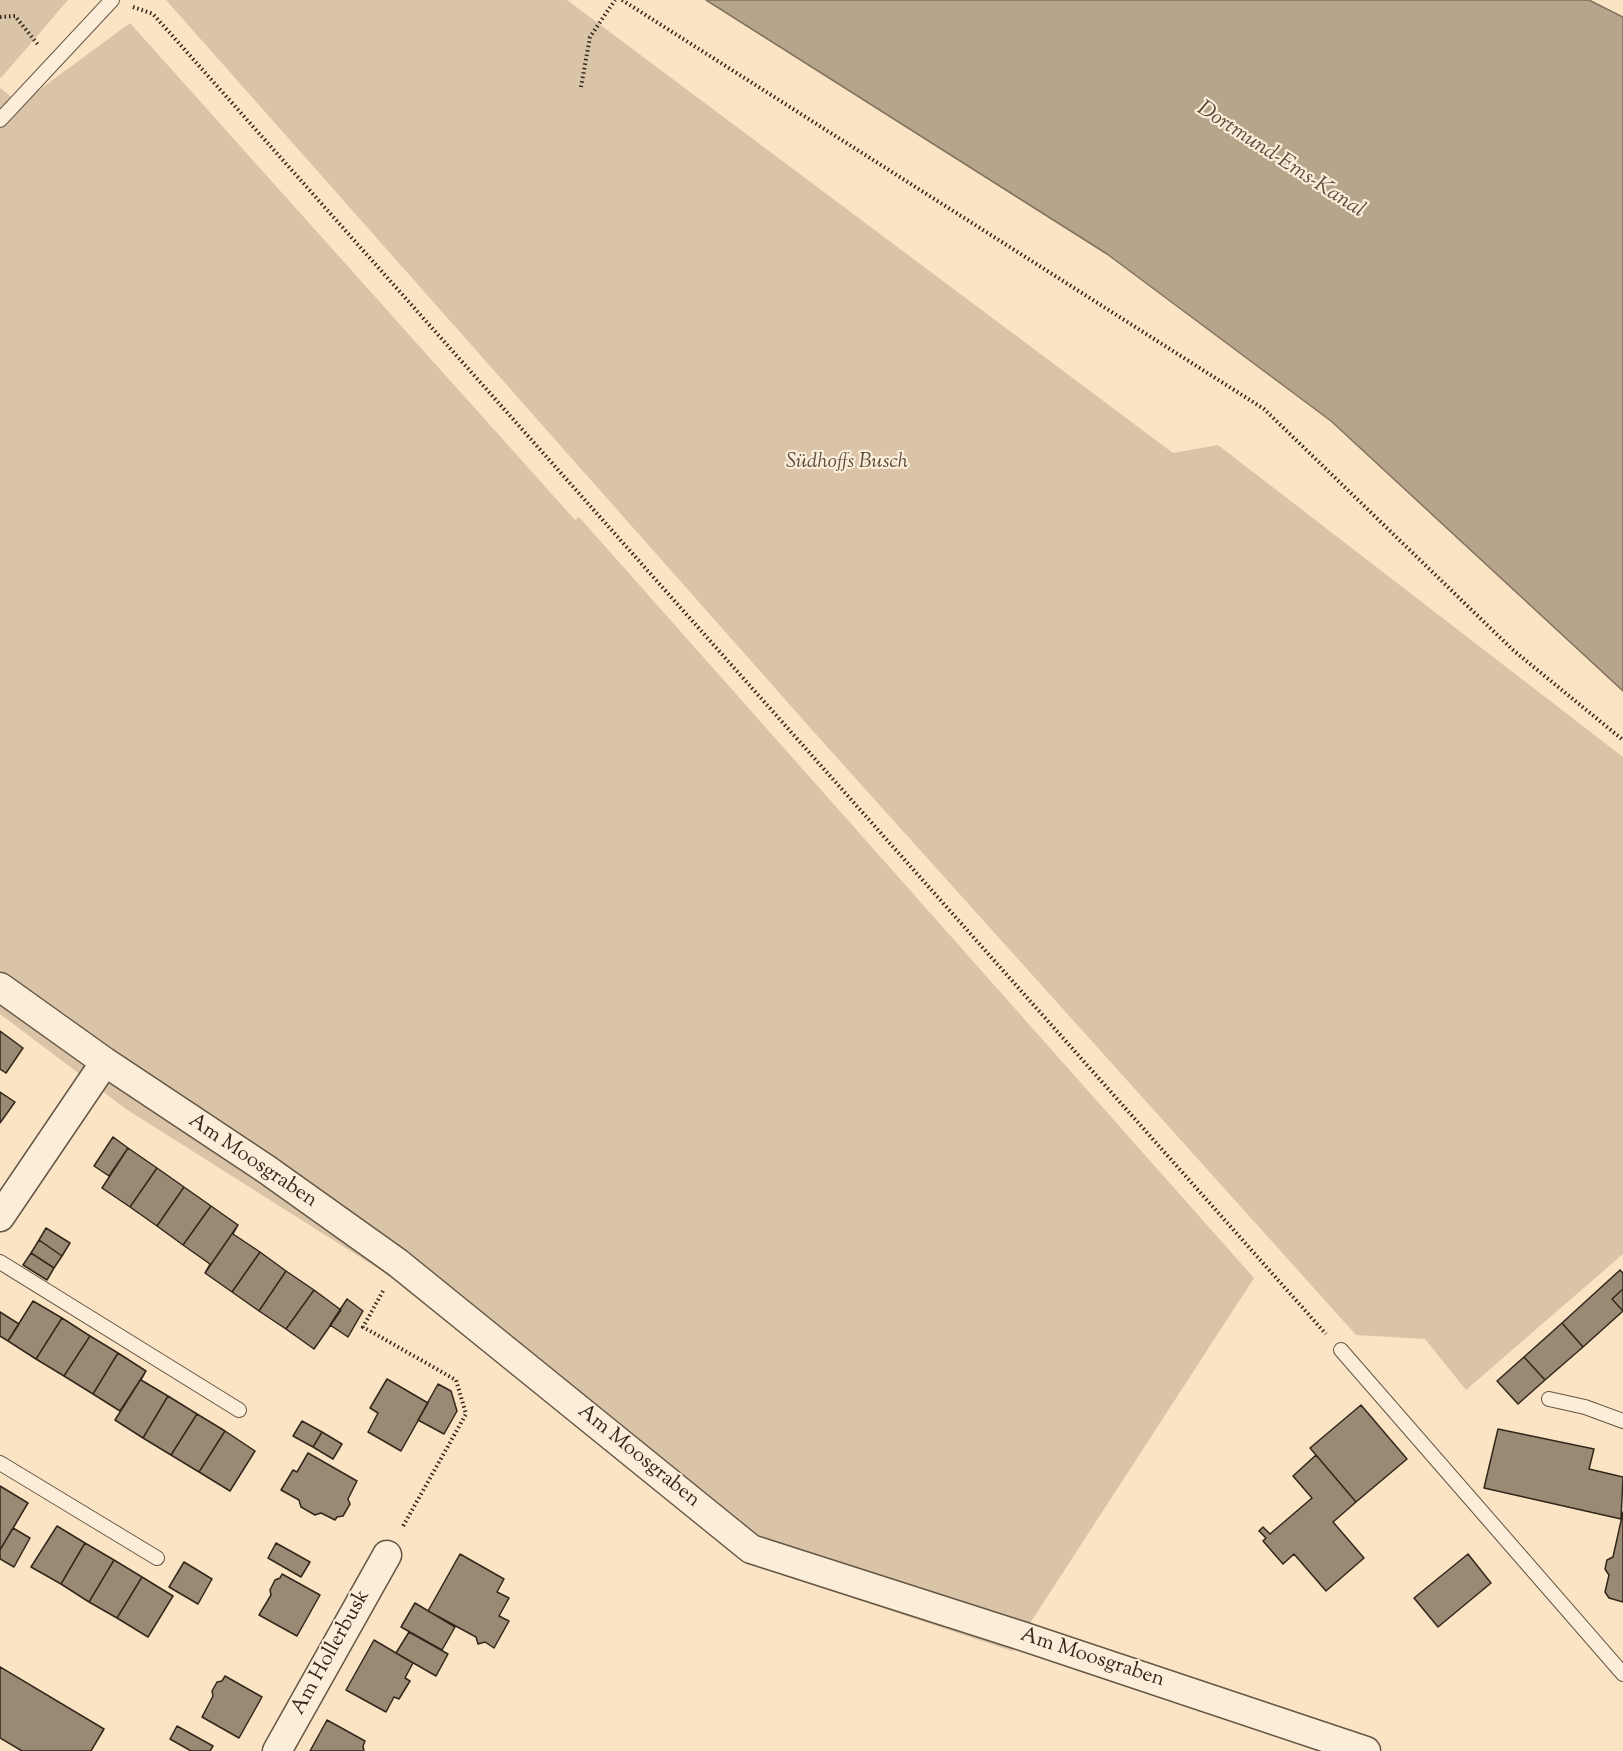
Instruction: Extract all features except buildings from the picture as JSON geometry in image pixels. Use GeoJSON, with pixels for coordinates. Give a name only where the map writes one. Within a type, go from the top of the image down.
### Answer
{"type":"FeatureCollection","features":[{"type":"Feature","properties":{"kind":"street","name":"Am Moosgraben"},"geometry":{"type":"LineString","coordinates":[[0,987],[105,1062],[266,1169],[398,1263],[751,1549],[1022,1636],[1366,1751]]}},
{"type":"Feature","properties":{"kind":"street"},"geometry":{"type":"LineString","coordinates":[[0,1217],[105,1062]]}},
{"type":"Feature","properties":{"kind":"street","name":"Am Hollerbusk"},"geometry":{"type":"LineString","coordinates":[[277,1751],[387,1555]]}},
{"type":"Feature","properties":{"kind":"lane"},"geometry":{"type":"LineString","coordinates":[[0,120],[119,2]]}},
{"type":"Feature","properties":{"kind":"lane"},"geometry":{"type":"LineString","coordinates":[[0,1262],[239,1410]]}},
{"type":"Feature","properties":{"kind":"lane"},"geometry":{"type":"LineString","coordinates":[[1341,1350],[1623,1674]]}},
{"type":"Feature","properties":{"kind":"lane"},"geometry":{"type":"LineString","coordinates":[[1549,1399],[1585,1407],[1623,1421]]}},
{"type":"Feature","properties":{"kind":"lane"},"geometry":{"type":"LineString","coordinates":[[0,1463],[157,1558]]}},
{"type":"Feature","properties":{"kind":"path"},"geometry":{"type":"LineString","coordinates":[[581,87],[590,37],[615,0]]}},
{"type":"Feature","properties":{"kind":"path"},"geometry":{"type":"LineString","coordinates":[[622,0],[1264,409],[1513,650],[1623,740]]}},
{"type":"Feature","properties":{"kind":"path"},"geometry":{"type":"LineString","coordinates":[[119,2],[153,14],[1341,1350]]}},
{"type":"Feature","properties":{"kind":"path"},"geometry":{"type":"LineString","coordinates":[[0,17],[15,16],[54,64]]}},
{"type":"Feature","properties":{"kind":"path"},"geometry":{"type":"LineString","coordinates":[[387,1555],[466,1414],[456,1380],[363,1327],[398,1263]]}},
{"type":"Feature","properties":{"kind":"green space"},"geometry":{"type":"Polygon","coordinates":[[[0,0],[68,0],[1,78],[0,77],[0,0]]]}},
{"type":"Feature","properties":{"kind":"green space","name":"Südhoffs Busch"},"geometry":{"type":"Polygon","coordinates":[[[166,0],[567,0],[1173,453],[1218,445],[1623,757],[1623,1254],[1466,1390],[1425,1339],[1356,1335],[813,731],[166,0]]]}},
{"type":"Feature","properties":{"kind":"green space"},"geometry":{"type":"Polygon","coordinates":[[[130,23],[575,520],[579,517],[1254,1278],[1012,1651],[744,1562],[382,1271],[126,1109],[0,1014],[0,88],[20,104],[130,23]]]}},
{"type":"Feature","properties":{"kind":"water","name":"Dortmund-Ems-Kanal"},"geometry":{"type":"Polygon","coordinates":[[[706,0],[1589,0],[1623,17],[1623,691],[1331,421],[1107,254],[706,0]]]}}]}
